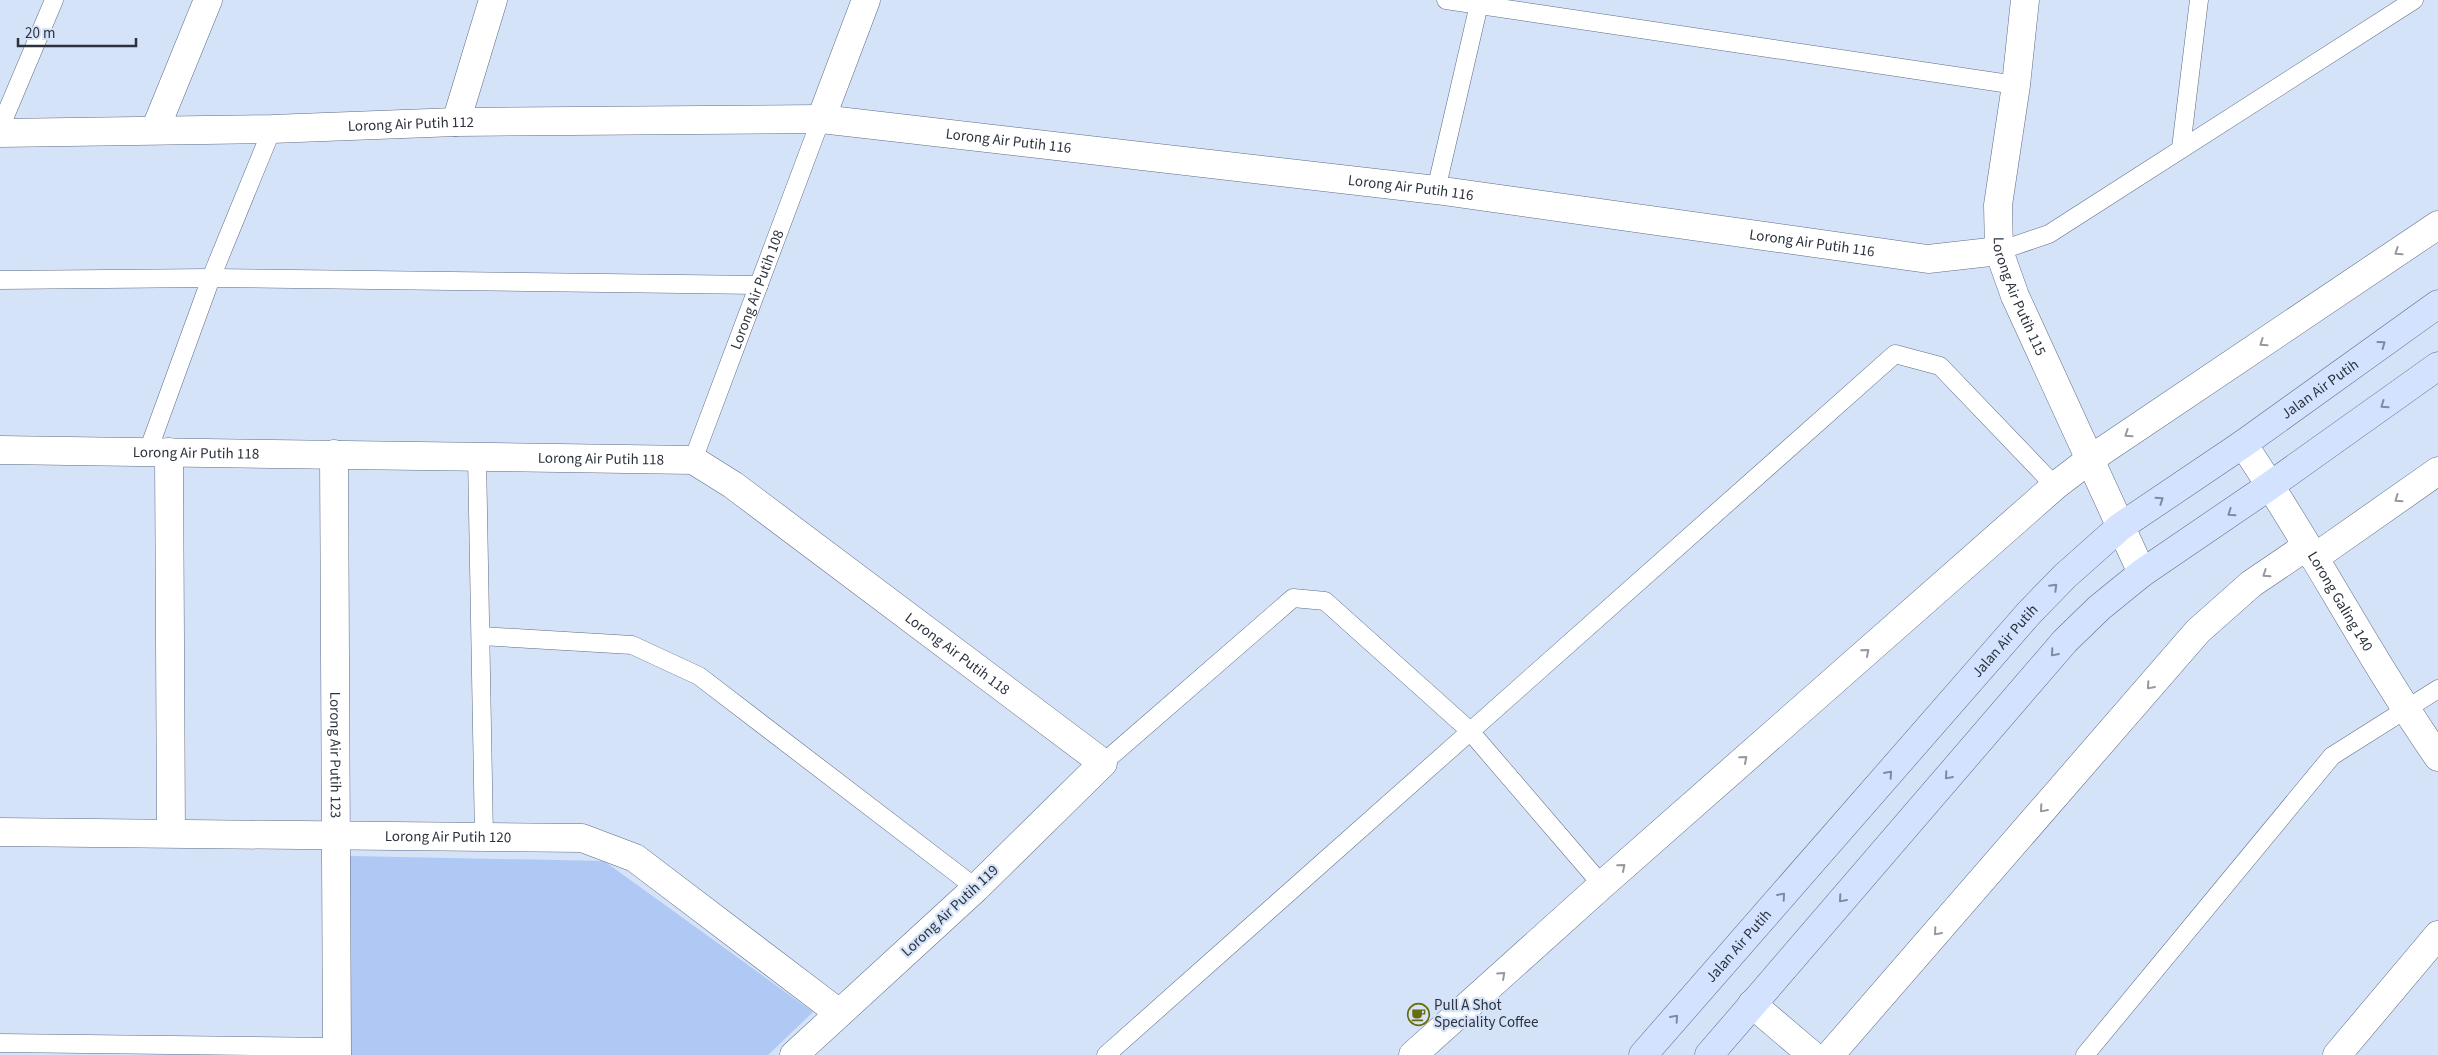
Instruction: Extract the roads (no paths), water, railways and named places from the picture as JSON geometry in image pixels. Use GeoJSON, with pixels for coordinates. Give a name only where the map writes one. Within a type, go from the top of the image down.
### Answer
{"type":"FeatureCollection","features":[{"type":"Feature","properties":{"kind":"street"},"geometry":{"type":"LineString","coordinates":[[155,130],[208,0]]}},
{"type":"Feature","properties":{"kind":"street"},"geometry":{"type":"LineString","coordinates":[[456,122],[493,0]]}},
{"type":"Feature","properties":{"kind":"street"},"geometry":{"type":"LineString","coordinates":[[821,119],[866,0]]}},
{"type":"Feature","properties":{"kind":"street","name":"Lorong Air Putih 115"},"geometry":{"type":"LineString","coordinates":[[2025,0],[2016,85],[1998,205],[1999,252],[2015,296],[2142,573]]}},
{"type":"Feature","properties":{"kind":"street","name":"Lorong Air Putih 112"},"geometry":{"type":"LineString","coordinates":[[0,133],[272,129],[456,122],[821,119]]}},
{"type":"Feature","properties":{"kind":"street","name":"Lorong Air Putih 116"},"geometry":{"type":"LineString","coordinates":[[821,119],[1436,190],[1928,259],[1999,252]]}},
{"type":"Feature","properties":{"kind":"street"},"geometry":{"type":"LineString","coordinates":[[1413,1055],[1602,885],[2055,486],[2089,460],[2438,225]]}},
{"type":"Feature","properties":{"kind":"street","name":"Jalan Air Putih"},"geometry":{"type":"LineString","coordinates":[[1643,1055],[2029,612],[2065,576],[2120,527],[2243,444],[2438,304]]}},
{"type":"Feature","properties":{"kind":"street"},"geometry":{"type":"LineString","coordinates":[[1709,1055],[2065,641],[2098,608],[2142,573],[2271,485],[2438,366]]}},
{"type":"Feature","properties":{"kind":"street","name":"Lorong Galing 140"},"geometry":{"type":"LineString","coordinates":[[2243,444],[2271,485],[2406,710],[2438,757]]}},
{"type":"Feature","properties":{"kind":"street","name":"Lorong Air Putih 118"},"geometry":{"type":"LineString","coordinates":[[0,450],[693,460],[734,485],[1103,763]]}},
{"type":"Feature","properties":{"kind":"street"},"geometry":{"type":"LineString","coordinates":[[158,452],[171,834]]}},
{"type":"Feature","properties":{"kind":"street","name":"Lorong Air Putih 123"},"geometry":{"type":"LineString","coordinates":[[334,454],[337,1051]]}},
{"type":"Feature","properties":{"kind":"street"},"geometry":{"type":"LineString","coordinates":[[1830,1055],[2198,631],[2252,584],[2310,552],[2438,471]]}},
{"type":"Feature","properties":{"kind":"street","name":"Lorong Air Putih 119"},"geometry":{"type":"LineString","coordinates":[[794,1055],[976,888],[1103,763]]}},
{"type":"Feature","properties":{"kind":"street","name":"Lorong Air Putih 120"},"geometry":{"type":"LineString","coordinates":[[0,832],[582,838],[635,858],[839,1013]]}},
{"type":"Feature","properties":{"kind":"street"},"geometry":{"type":"LineString","coordinates":[[2337,1055],[2438,935]]}},
{"type":"Feature","properties":{"kind":"street"},"geometry":{"type":"LineString","coordinates":[[1752,1004],[1812,1055]]}},
{"type":"Feature","properties":{"kind":"lane"},"geometry":{"type":"LineString","coordinates":[[0,128],[54,0]]}},
{"type":"Feature","properties":{"kind":"lane"},"geometry":{"type":"LineString","coordinates":[[1446,0],[1479,3],[2016,85]]}},
{"type":"Feature","properties":{"kind":"lane"},"geometry":{"type":"LineString","coordinates":[[2181,148],[2199,0]]}},
{"type":"Feature","properties":{"kind":"lane"},"geometry":{"type":"LineString","coordinates":[[1999,252],[2049,234],[2414,0]]}},
{"type":"Feature","properties":{"kind":"lane"},"geometry":{"type":"LineString","coordinates":[[1436,190],[1479,3]]}},
{"type":"Feature","properties":{"kind":"lane","name":"Lorong Air Putih 108"},"geometry":{"type":"LineString","coordinates":[[693,460],[821,119]]}},
{"type":"Feature","properties":{"kind":"lane"},"geometry":{"type":"LineString","coordinates":[[158,452],[211,278],[272,129]]}},
{"type":"Feature","properties":{"kind":"lane"},"geometry":{"type":"LineString","coordinates":[[0,280],[211,278],[759,286]]}},
{"type":"Feature","properties":{"kind":"lane"},"geometry":{"type":"LineString","coordinates":[[1106,1055],[1469,730],[1895,354],[1940,366],[2055,486]]}},
{"type":"Feature","properties":{"kind":"lane"},"geometry":{"type":"LineString","coordinates":[[476,456],[484,837]]}},
{"type":"Feature","properties":{"kind":"lane"},"geometry":{"type":"LineString","coordinates":[[1103,763],[1293,598],[1325,601],[1469,730],[1602,885]]}},
{"type":"Feature","properties":{"kind":"lane"},"geometry":{"type":"LineString","coordinates":[[481,636],[632,645],[699,676],[976,888]]}},
{"type":"Feature","properties":{"kind":"lane"},"geometry":{"type":"LineString","coordinates":[[2085,1055],[2332,756],[2438,689]]}},
{"type":"Feature","properties":{"kind":"lane"},"geometry":{"type":"LineString","coordinates":[[0,1043],[337,1051]]}},
{"type":"Feature","properties":{"kind":"place","name":"Pull A Shot Speciality Coffee"},"geometry":{"type":"Point","coordinates":[1418,1014]}}]}
